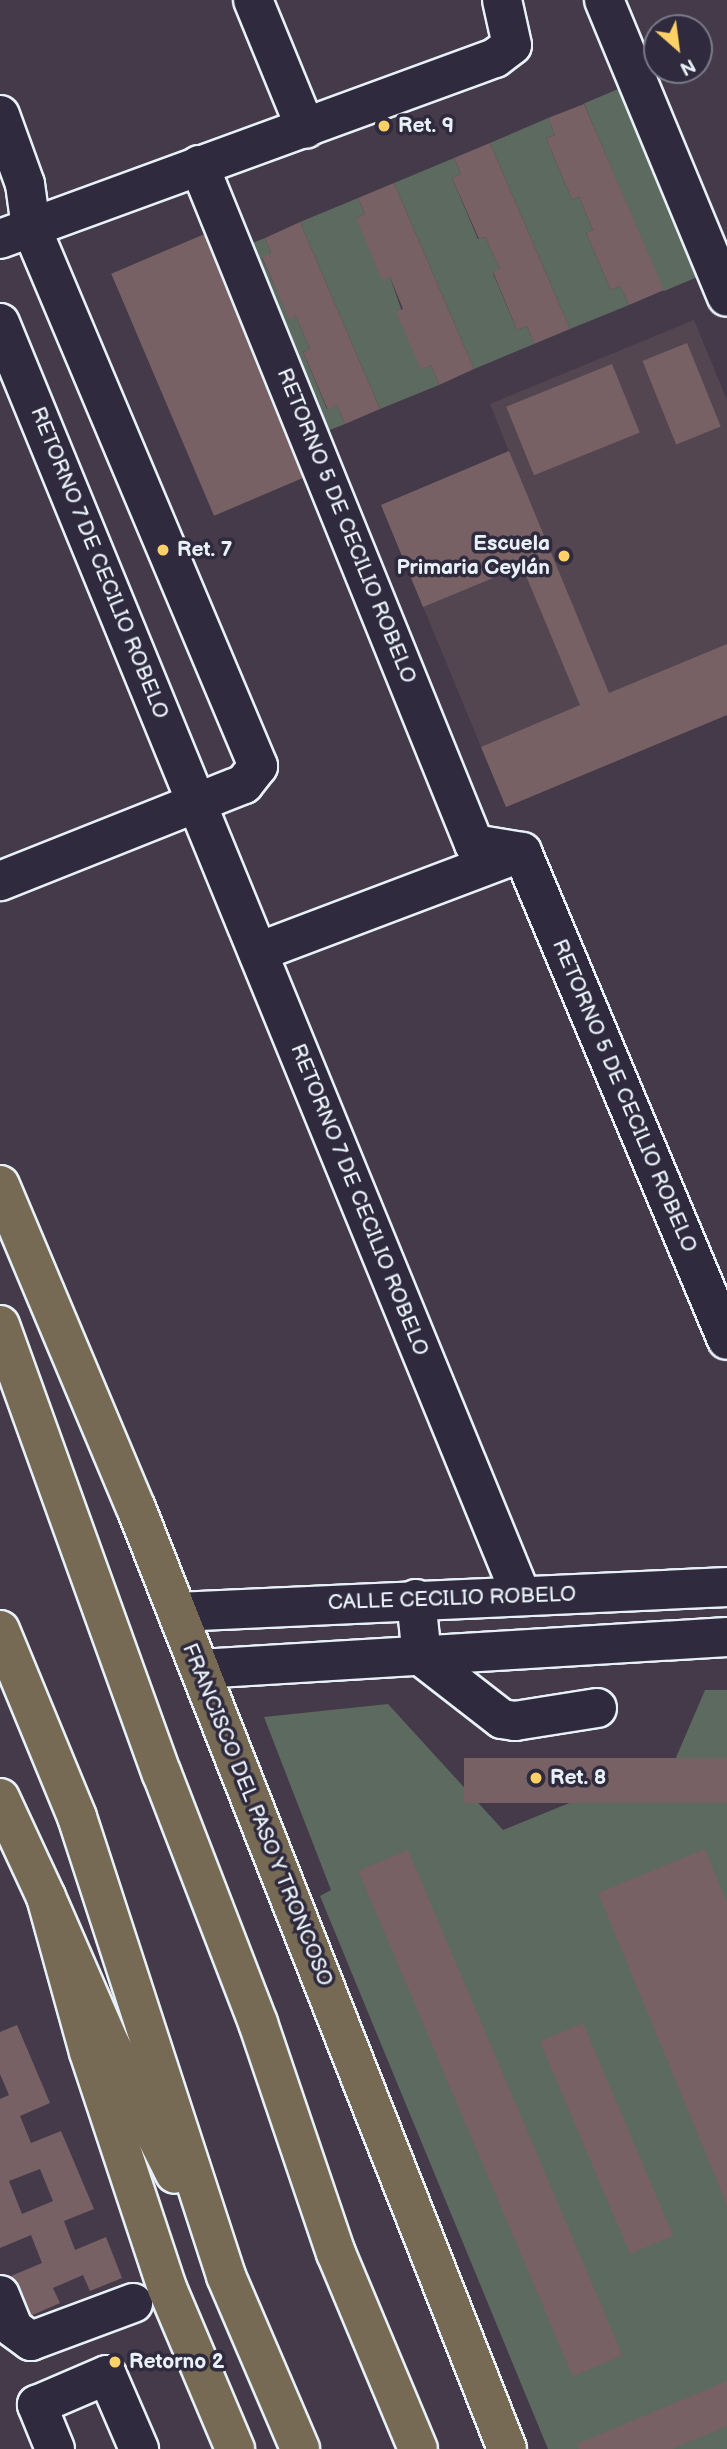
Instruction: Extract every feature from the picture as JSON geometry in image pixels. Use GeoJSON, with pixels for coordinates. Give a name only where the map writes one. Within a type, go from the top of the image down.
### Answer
{"type":"FeatureCollection","features":[{"type":"Feature","properties":{"kind":"main road","name":"FRANCISCO DEL PASO Y TRONCOSO"},"geometry":{"type":"LineString","coordinates":[[0,1185],[200,1669],[508,2449]]}},
{"type":"Feature","properties":{"kind":"main road"},"geometry":{"type":"LineString","coordinates":[[0,1325],[162,1774],[258,2023],[335,2253],[418,2449]]}},
{"type":"Feature","properties":{"kind":"main road"},"geometry":{"type":"LineString","coordinates":[[0,1630],[77,1817],[232,2290]]}},
{"type":"Feature","properties":{"kind":"main road"},"geometry":{"type":"LineString","coordinates":[[0,1798],[46,1896],[110,2045],[232,2290],[300,2449]]}},
{"type":"Feature","properties":{"kind":"main road"},"geometry":{"type":"LineString","coordinates":[[46,1896],[89,2052],[167,2288],[235,2449]]}},
{"type":"Feature","properties":{"kind":"street"},"geometry":{"type":"LineString","coordinates":[[253,0],[306,129]]}},
{"type":"Feature","properties":{"kind":"street"},"geometry":{"type":"LineString","coordinates":[[15,233],[495,58],[512,45],[502,0]]}},
{"type":"Feature","properties":{"kind":"street"},"geometry":{"type":"LineString","coordinates":[[604,0],[727,297]]}},
{"type":"Feature","properties":{"kind":"street"},"geometry":{"type":"LineString","coordinates":[[0,880],[198,804],[254,777],[256,754],[15,233],[25,184],[3,131]]}},
{"type":"Feature","properties":{"kind":"street","name":"RETORNO 5 DE CECILIO ROBELO"},"geometry":{"type":"LineString","coordinates":[[199,165],[474,844],[522,852],[727,1340]]}},
{"type":"Feature","properties":{"kind":"street","name":"RETORNO 7 DE CECILIO ROBELO"},"geometry":{"type":"LineString","coordinates":[[0,323],[521,1595]]}},
{"type":"Feature","properties":{"kind":"street"},"geometry":{"type":"LineString","coordinates":[[258,951],[522,852]]}},
{"type":"Feature","properties":{"kind":"street","name":"CALLE CECILIO ROBELO"},"geometry":{"type":"LineString","coordinates":[[177,1612],[416,1599],[727,1587]]}},
{"type":"Feature","properties":{"kind":"street"},"geometry":{"type":"LineString","coordinates":[[416,1599],[422,1657],[508,1721],[597,1708]]}},
{"type":"Feature","properties":{"kind":"street"},"geometry":{"type":"LineString","coordinates":[[200,1669],[727,1637]]}},
{"type":"Feature","properties":{"kind":"street"},"geometry":{"type":"LineString","coordinates":[[0,2295],[13,2328],[31,2341],[133,2303]]}},
{"type":"Feature","properties":{"kind":"street"},"geometry":{"type":"LineString","coordinates":[[55,2449],[37,2405],[107,2375],[139,2449]]}},
{"type":"Feature","properties":{"kind":"shaded area","name":"Escuela Primaria Ceylán"},"geometry":{"type":"Polygon","coordinates":[[[694,320],[727,400],[727,715],[506,807],[381,505],[509,451],[490,404],[694,320]]]}},
{"type":"Feature","properties":{"kind":"green space"},"geometry":{"type":"Polygon","coordinates":[[[630,84],[710,272],[664,291],[584,104],[630,84]]]}},
{"type":"Feature","properties":{"kind":"green space"},"geometry":{"type":"Polygon","coordinates":[[[548,118],[555,135],[546,138],[572,200],[579,197],[593,230],[586,233],[611,290],[620,286],[629,305],[570,329],[490,143],[548,118]]]}},
{"type":"Feature","properties":{"kind":"green space"},"geometry":{"type":"Polygon","coordinates":[[[454,158],[461,174],[452,178],[478,239],[485,237],[500,269],[493,273],[517,330],[527,326],[534,344],[474,369],[394,183],[454,158]]]}},
{"type":"Feature","properties":{"kind":"green space"},"geometry":{"type":"Polygon","coordinates":[[[358,198],[365,214],[356,218],[390,277],[422,369],[431,365],[439,385],[380,409],[300,222],[358,198]]]}},
{"type":"Feature","properties":{"kind":"green space"},"geometry":{"type":"Polygon","coordinates":[[[265,238],[271,253],[262,258],[289,318],[296,316],[310,349],[303,352],[327,409],[337,405],[345,424],[317,435],[241,247],[265,238]]]}},
{"type":"Feature","properties":{"kind":"green space"},"geometry":{"type":"Polygon","coordinates":[[[705,1690],[727,1690],[727,2449],[548,2449],[320,1896],[331,1890],[264,1717],[388,1704],[503,1830],[675,1760],[705,1690]]]}},
{"type":"Feature","properties":{"kind":"building"},"geometry":{"type":"Polygon","coordinates":[[[584,104],[664,290],[629,305],[620,286],[611,290],[586,233],[593,230],[579,197],[572,200],[546,138],[555,135],[548,118],[584,104]]]}},
{"type":"Feature","properties":{"kind":"building"},"geometry":{"type":"Polygon","coordinates":[[[490,143],[570,329],[534,344],[527,326],[517,330],[493,272],[500,269],[485,237],[479,239],[452,178],[461,174],[454,158],[490,143]]]}},
{"type":"Feature","properties":{"kind":"building"},"geometry":{"type":"Polygon","coordinates":[[[394,183],[474,369],[439,385],[431,365],[421,370],[396,312],[403,309],[390,277],[382,280],[356,218],[365,214],[358,198],[394,183]]]}},
{"type":"Feature","properties":{"kind":"building"},"geometry":{"type":"Polygon","coordinates":[[[300,222],[380,409],[345,424],[337,405],[328,410],[303,352],[310,349],[296,316],[289,319],[262,257],[271,253],[265,238],[300,222]]]}},
{"type":"Feature","properties":{"kind":"building"},"geometry":{"type":"Polygon","coordinates":[[[207,233],[310,475],[214,516],[111,274],[207,233]]]}},
{"type":"Feature","properties":{"kind":"building"},"geometry":{"type":"Polygon","coordinates":[[[687,343],[721,426],[676,444],[642,361],[687,343]]]}},
{"type":"Feature","properties":{"kind":"building"},"geometry":{"type":"Polygon","coordinates":[[[612,364],[640,433],[534,475],[506,407],[612,364]]]}},
{"type":"Feature","properties":{"kind":"building"},"geometry":{"type":"Polygon","coordinates":[[[509,451],[609,693],[727,644],[727,715],[506,807],[481,747],[580,705],[522,566],[423,607],[381,505],[509,451]]]}},
{"type":"Feature","properties":{"kind":"building"},"geometry":{"type":"Polygon","coordinates":[[[464,1758],[727,1758],[727,1803],[464,1803],[464,1758]]]}},
{"type":"Feature","properties":{"kind":"building"},"geometry":{"type":"Polygon","coordinates":[[[705,1849],[727,1903],[727,2205],[598,1893],[705,1849]]]}},
{"type":"Feature","properties":{"kind":"building"},"geometry":{"type":"Polygon","coordinates":[[[408,1850],[623,2355],[573,2376],[358,1871],[408,1850]]]}},
{"type":"Feature","properties":{"kind":"building"},"geometry":{"type":"Polygon","coordinates":[[[583,2023],[673,2236],[630,2254],[540,2041],[583,2023]]]}},
{"type":"Feature","properties":{"kind":"building"},"geometry":{"type":"Polygon","coordinates":[[[17,2025],[50,2103],[20,2116],[31,2143],[61,2131],[94,2209],[64,2221],[75,2250],[106,2237],[122,2278],[90,2291],[83,2275],[53,2288],[60,2303],[28,2317],[11,2276],[42,2263],[31,2235],[0,2248],[0,2099],[9,2095],[0,2074],[0,2032],[17,2025]],[[40,2169],[9,2181],[22,2214],[53,2201],[40,2169]]]}},
{"type":"Feature","properties":{"kind":"building"},"geometry":{"type":"Polygon","coordinates":[[[727,2381],[727,2426],[672,2449],[579,2449],[577,2444],[727,2381]]]}},
{"type":"Feature","properties":{"kind":"place","name":"Ret. 9"},"geometry":{"type":"Point","coordinates":[384,126]}},
{"type":"Feature","properties":{"kind":"place","name":"Ret. 7"},"geometry":{"type":"Point","coordinates":[163,550]}},
{"type":"Feature","properties":{"kind":"place","name":"Escuela Primaria Ceylán"},"geometry":{"type":"Point","coordinates":[564,556]}},
{"type":"Feature","properties":{"kind":"place","name":"Ret. 8"},"geometry":{"type":"Point","coordinates":[536,1778]}},
{"type":"Feature","properties":{"kind":"place","name":"Retorno 2"},"geometry":{"type":"Point","coordinates":[115,2362]}}]}
